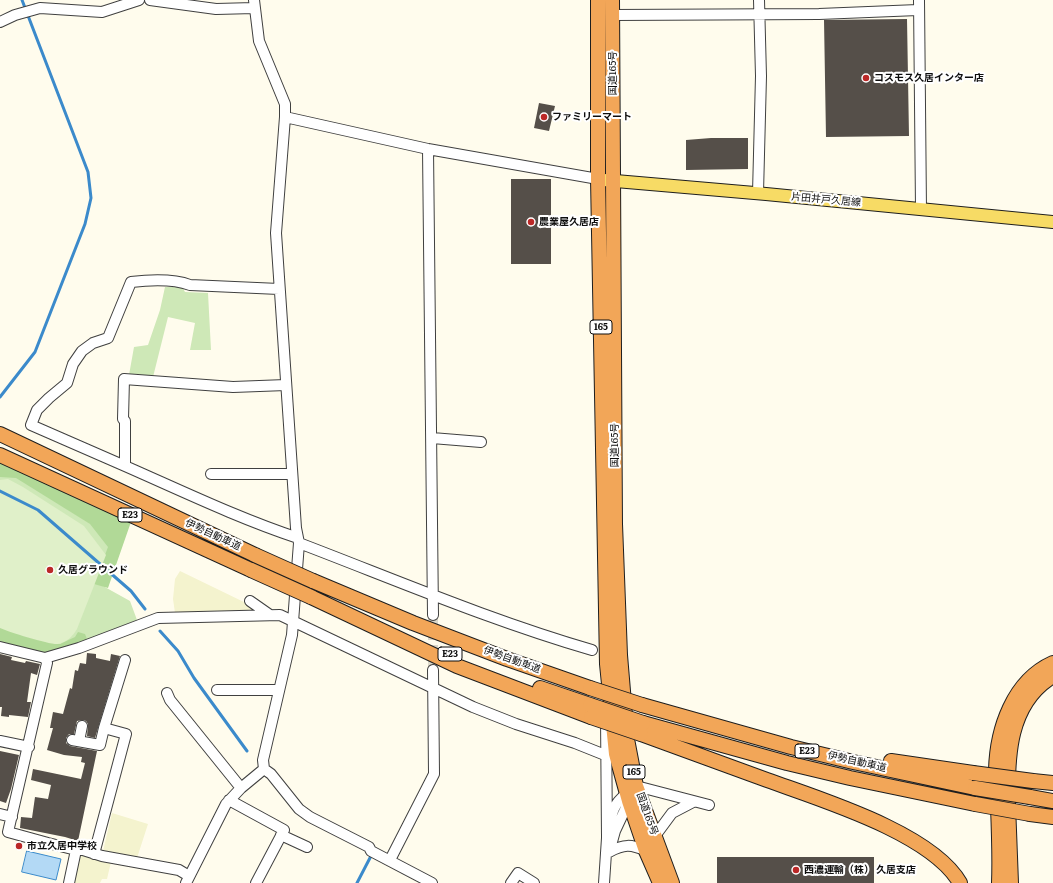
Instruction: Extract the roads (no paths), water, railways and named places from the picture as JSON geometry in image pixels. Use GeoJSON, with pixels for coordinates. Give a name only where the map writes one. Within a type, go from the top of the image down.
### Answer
{"type":"FeatureCollection","features":[{"type":"Feature","properties":{"kind":"highway","name":"国道165号"},"geometry":{"type":"LineString","coordinates":[[598,0],[598,179],[607,664],[616,754],[631,794],[646,851],[660,883]]}},
{"type":"Feature","properties":{"kind":"highway","name":"国道165号"},"geometry":{"type":"LineString","coordinates":[[612,0],[615,524],[620,656],[631,794],[655,836],[672,883]]}},
{"type":"Feature","properties":{"kind":"highway","name":"伊勢自動車道"},"geometry":{"type":"LineString","coordinates":[[0,434],[313,580],[420,625],[507,659],[590,688],[642,705],[791,747],[860,764],[975,788],[1053,801]]}},
{"type":"Feature","properties":{"kind":"highway","name":"伊勢自動車道"},"geometry":{"type":"LineString","coordinates":[[4,457],[311,597],[407,638],[502,674],[591,711],[642,728],[857,780],[975,804],[1053,817]]}},
{"type":"Feature","properties":{"kind":"highway"},"geometry":{"type":"LineString","coordinates":[[1000,883],[996,770],[1003,726],[1011,704],[1024,684],[1041,669],[1053,663]]}},
{"type":"Feature","properties":{"kind":"highway"},"geometry":{"type":"LineString","coordinates":[[1011,883],[1007,770],[1009,750],[1014,728],[1022,707],[1037,688],[1053,676]]}},
{"type":"Feature","properties":{"kind":"highway"},"geometry":{"type":"LineString","coordinates":[[642,728],[840,806],[879,823],[929,851],[945,865],[960,883]]}},
{"type":"Feature","properties":{"kind":"highway"},"geometry":{"type":"LineString","coordinates":[[791,747],[1053,783]]}},
{"type":"Feature","properties":{"kind":"main road","name":"片田井戸久居線"},"geometry":{"type":"LineString","coordinates":[[598,179],[1053,222]]}},
{"type":"Feature","properties":{"kind":"street"},"geometry":{"type":"LineString","coordinates":[[0,22],[38,4],[102,12],[139,0]]}},
{"type":"Feature","properties":{"kind":"street"},"geometry":{"type":"LineString","coordinates":[[150,0],[216,9],[254,4],[259,41],[285,104],[276,233],[292,474],[298,540],[292,635],[263,760],[264,768],[271,774],[299,809],[310,817],[369,848],[425,881]]}},
{"type":"Feature","properties":{"kind":"street"},"geometry":{"type":"LineString","coordinates":[[758,193],[760,76],[759,0]]}},
{"type":"Feature","properties":{"kind":"street"},"geometry":{"type":"LineString","coordinates":[[613,15],[819,14],[919,5],[921,209]]}},
{"type":"Feature","properties":{"kind":"street"},"geometry":{"type":"LineString","coordinates":[[285,117],[428,149],[598,179]]}},
{"type":"Feature","properties":{"kind":"street"},"geometry":{"type":"LineString","coordinates":[[428,149],[432,438],[432,615]]}},
{"type":"Feature","properties":{"kind":"street"},"geometry":{"type":"LineString","coordinates":[[279,289],[190,285],[183,282],[144,280],[131,282],[108,338],[93,342],[82,351],[73,364],[67,383],[37,410],[31,425],[206,502],[431,594],[555,639],[592,650]]}},
{"type":"Feature","properties":{"kind":"street"},"geometry":{"type":"LineString","coordinates":[[126,466],[125,421],[123,419],[124,379],[233,387],[286,385]]}},
{"type":"Feature","properties":{"kind":"street"},"geometry":{"type":"LineString","coordinates":[[432,438],[481,442]]}},
{"type":"Feature","properties":{"kind":"street"},"geometry":{"type":"LineString","coordinates":[[211,474],[292,474]]}},
{"type":"Feature","properties":{"kind":"street"},"geometry":{"type":"LineString","coordinates":[[250,601],[270,615]]}},
{"type":"Feature","properties":{"kind":"street"},"geometry":{"type":"LineString","coordinates":[[0,648],[45,658],[79,648],[158,618],[280,615],[473,708],[575,743],[605,756]]}},
{"type":"Feature","properties":{"kind":"street"},"geometry":{"type":"LineString","coordinates":[[45,658],[48,663],[8,832],[76,850],[83,850],[94,854],[179,870],[187,879],[230,800],[264,768]]}},
{"type":"Feature","properties":{"kind":"street"},"geometry":{"type":"LineString","coordinates":[[82,726],[75,740],[100,745],[125,660]]}},
{"type":"Feature","properties":{"kind":"street"},"geometry":{"type":"LineString","coordinates":[[605,883],[607,664]]}},
{"type":"Feature","properties":{"kind":"street"},"geometry":{"type":"LineString","coordinates":[[390,860],[434,774],[433,670]]}},
{"type":"Feature","properties":{"kind":"street"},"geometry":{"type":"LineString","coordinates":[[216,690],[279,690]]}},
{"type":"Feature","properties":{"kind":"street"},"geometry":{"type":"LineString","coordinates":[[167,693],[170,700],[241,788]]}},
{"type":"Feature","properties":{"kind":"street"},"geometry":{"type":"LineString","coordinates":[[94,854],[126,734],[104,728]]}},
{"type":"Feature","properties":{"kind":"street"},"geometry":{"type":"LineString","coordinates":[[0,741],[29,747]]}},
{"type":"Feature","properties":{"kind":"street"},"geometry":{"type":"LineString","coordinates":[[605,883],[609,852],[615,831],[631,794]]}},
{"type":"Feature","properties":{"kind":"street"},"geometry":{"type":"LineString","coordinates":[[606,838],[612,811],[618,801],[631,794],[709,805]]}},
{"type":"Feature","properties":{"kind":"street"},"geometry":{"type":"LineString","coordinates":[[230,800],[284,830],[256,883]]}},
{"type":"Feature","properties":{"kind":"street"},"geometry":{"type":"LineString","coordinates":[[655,836],[672,814],[693,802]]}},
{"type":"Feature","properties":{"kind":"street"},"geometry":{"type":"LineString","coordinates":[[0,814],[12,817]]}},
{"type":"Feature","properties":{"kind":"street"},"geometry":{"type":"LineString","coordinates":[[281,835],[308,848]]}},
{"type":"Feature","properties":{"kind":"street"},"geometry":{"type":"LineString","coordinates":[[609,852],[626,846],[634,846],[646,851]]}},
{"type":"Feature","properties":{"kind":"street"},"geometry":{"type":"LineString","coordinates":[[69,883],[76,850]]}},
{"type":"Feature","properties":{"kind":"street"},"geometry":{"type":"LineString","coordinates":[[511,883],[518,873],[534,883]]}},
{"type":"Feature","properties":{"kind":"water"},"geometry":{"type":"Polygon","coordinates":[[[27,851],[61,859],[56,880],[22,872],[27,851]]]}},
{"type":"Feature","properties":{"kind":"waterway"},"geometry":{"type":"LineString","coordinates":[[0,397],[35,352],[85,224],[91,198],[88,172],[22,0]]}},
{"type":"Feature","properties":{"kind":"waterway"},"geometry":{"type":"LineString","coordinates":[[0,491],[38,510],[131,591],[145,609]]}},
{"type":"Feature","properties":{"kind":"waterway"},"geometry":{"type":"LineString","coordinates":[[160,631],[178,651],[194,678],[247,751]]}},
{"type":"Feature","properties":{"kind":"waterway"},"geometry":{"type":"LineString","coordinates":[[357,883],[372,854]]}},
{"type":"Feature","properties":{"kind":"tunnel"},"geometry":{"type":"LineString","coordinates":[[433,615],[433,670]]}},
{"type":"Feature","properties":{"kind":"place","name":"コスモス久居インター店"},"geometry":{"type":"Point","coordinates":[866,78]}},
{"type":"Feature","properties":{"kind":"place","name":"ファミリーマート"},"geometry":{"type":"Point","coordinates":[544,117]}},
{"type":"Feature","properties":{"kind":"place","name":"農業屋久居店"},"geometry":{"type":"Point","coordinates":[531,222]}},
{"type":"Feature","properties":{"kind":"place","name":"久居グラウンド"},"geometry":{"type":"Point","coordinates":[50,570]}},
{"type":"Feature","properties":{"kind":"place","name":"市立久居中学校"},"geometry":{"type":"Point","coordinates":[19,846]}},
{"type":"Feature","properties":{"kind":"place","name":"西濃運輸（株） 久居支店"},"geometry":{"type":"Point","coordinates":[796,870]}}]}
